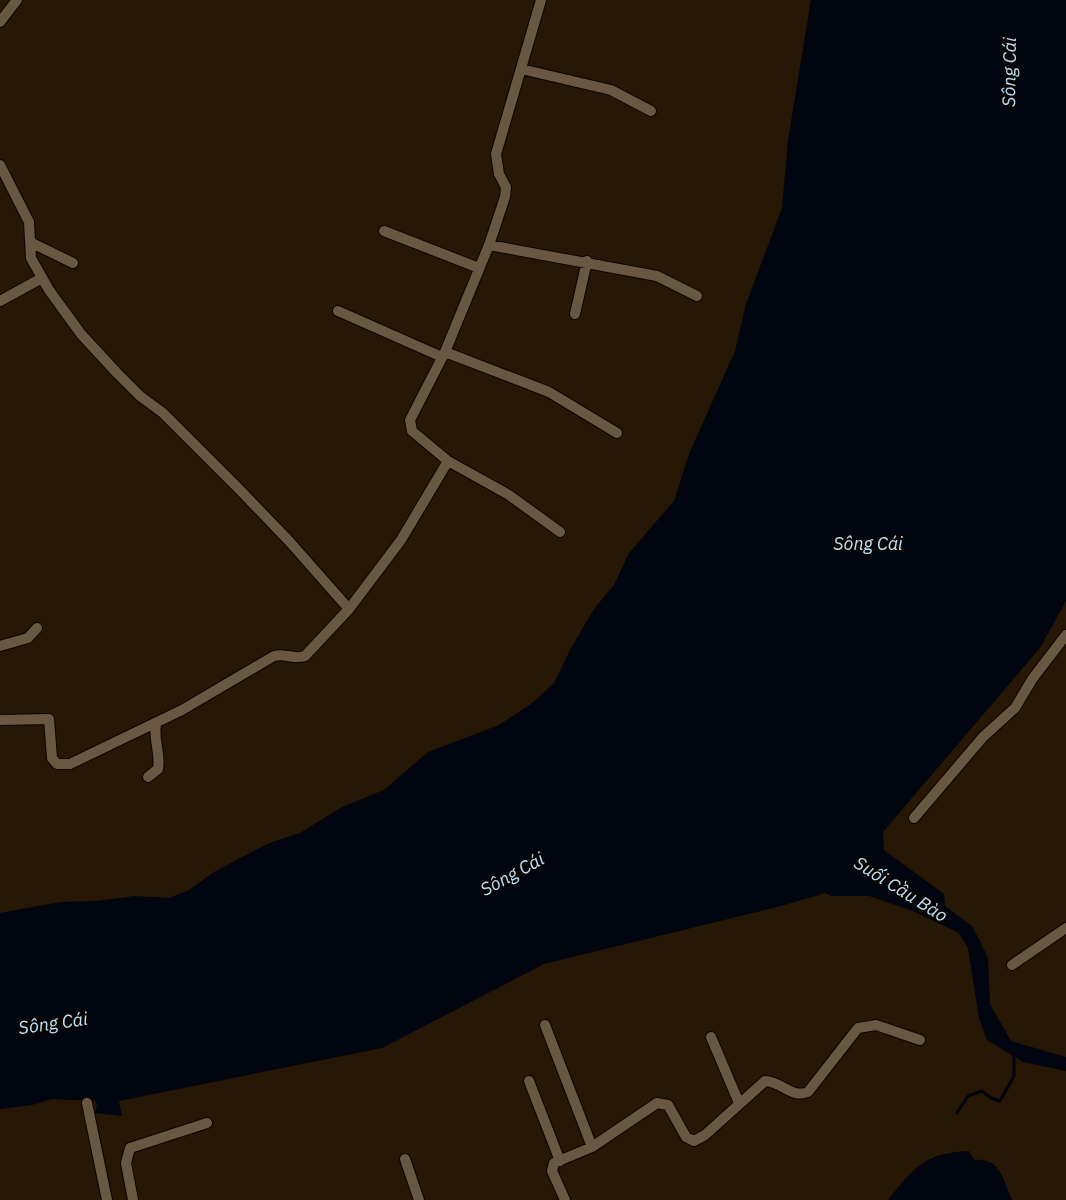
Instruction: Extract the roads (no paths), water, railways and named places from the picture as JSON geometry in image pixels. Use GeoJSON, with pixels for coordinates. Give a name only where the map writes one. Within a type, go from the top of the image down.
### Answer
{"type":"FeatureCollection","features":[{"type":"Feature","properties":{"kind":"street"},"geometry":{"type":"LineString","coordinates":[[0,22],[17,0]]}},
{"type":"Feature","properties":{"kind":"street"},"geometry":{"type":"LineString","coordinates":[[541,0],[496,154],[496,165],[506,187],[489,245],[444,355],[413,412],[410,426],[412,431],[448,461],[509,495],[560,532]]}},
{"type":"Feature","properties":{"kind":"street"},"geometry":{"type":"LineString","coordinates":[[521,69],[610,90],[631,98],[651,111]]}},
{"type":"Feature","properties":{"kind":"street"},"geometry":{"type":"LineString","coordinates":[[0,165],[26,215],[31,258],[42,278],[81,334],[140,396],[163,413],[237,487],[349,609]]}},
{"type":"Feature","properties":{"kind":"street"},"geometry":{"type":"LineString","coordinates":[[384,231],[479,268]]}},
{"type":"Feature","properties":{"kind":"street"},"geometry":{"type":"LineString","coordinates":[[30,242],[73,263]]}},
{"type":"Feature","properties":{"kind":"street"},"geometry":{"type":"LineString","coordinates":[[489,245],[587,261],[668,279],[674,286],[696,296]]}},
{"type":"Feature","properties":{"kind":"street"},"geometry":{"type":"LineString","coordinates":[[575,314],[587,261]]}},
{"type":"Feature","properties":{"kind":"street"},"geometry":{"type":"LineString","coordinates":[[0,302],[42,278]]}},
{"type":"Feature","properties":{"kind":"street"},"geometry":{"type":"LineString","coordinates":[[338,311],[444,355],[549,392],[617,433]]}},
{"type":"Feature","properties":{"kind":"street"},"geometry":{"type":"LineString","coordinates":[[0,720],[49,719],[52,758],[57,764],[70,764],[156,724],[274,656],[280,654],[298,658],[305,656],[349,609],[401,540],[448,461]]}},
{"type":"Feature","properties":{"kind":"street"},"geometry":{"type":"LineString","coordinates":[[0,646],[28,638],[37,628]]}},
{"type":"Feature","properties":{"kind":"street"},"geometry":{"type":"LineString","coordinates":[[914,818],[983,737],[1015,708],[1066,635]]}},
{"type":"Feature","properties":{"kind":"street"},"geometry":{"type":"LineString","coordinates":[[148,777],[158,769],[160,762],[154,735],[156,724]]}},
{"type":"Feature","properties":{"kind":"street"},"geometry":{"type":"LineString","coordinates":[[1012,966],[1066,928]]}},
{"type":"Feature","properties":{"kind":"street"},"geometry":{"type":"LineString","coordinates":[[544,1025],[592,1147]]}},
{"type":"Feature","properties":{"kind":"street"},"geometry":{"type":"LineString","coordinates":[[565,1200],[552,1171],[554,1163],[592,1147],[657,1103],[668,1105],[686,1137],[694,1141],[705,1135],[765,1081],[773,1082],[794,1093],[808,1092],[853,1033],[865,1025],[876,1025],[920,1040]]}},
{"type":"Feature","properties":{"kind":"street"},"geometry":{"type":"LineString","coordinates":[[711,1037],[739,1102]]}},
{"type":"Feature","properties":{"kind":"street"},"geometry":{"type":"LineString","coordinates":[[529,1082],[560,1161]]}},
{"type":"Feature","properties":{"kind":"street"},"geometry":{"type":"LineString","coordinates":[[87,1103],[107,1200]]}},
{"type":"Feature","properties":{"kind":"street"},"geometry":{"type":"LineString","coordinates":[[133,1200],[126,1163],[130,1148],[207,1123]]}},
{"type":"Feature","properties":{"kind":"street"},"geometry":{"type":"LineString","coordinates":[[405,1159],[419,1200]]}},
{"type":"Feature","properties":{"kind":"water","name":"Sông Cái"},"geometry":{"type":"Polygon","coordinates":[[[811,0],[1066,0],[1066,601],[1040,648],[883,832],[884,850],[944,894],[945,906],[972,926],[988,958],[990,1004],[1011,1041],[1066,1057],[1066,1071],[1023,1062],[987,1040],[979,1018],[968,948],[959,933],[913,911],[869,896],[831,896],[825,893],[781,906],[544,964],[382,1048],[119,1101],[122,1116],[95,1113],[97,1104],[95,1101],[52,1099],[32,1105],[0,1109],[0,913],[60,902],[96,901],[135,896],[169,898],[189,890],[214,872],[269,843],[300,833],[342,807],[384,790],[428,752],[499,725],[531,704],[554,683],[594,609],[614,585],[629,553],[674,501],[689,454],[735,351],[746,304],[782,208],[788,140],[811,0]]]}},
{"type":"Feature","properties":{"kind":"water"},"geometry":{"type":"Polygon","coordinates":[[[969,1151],[974,1160],[990,1162],[995,1166],[1003,1177],[1012,1200],[888,1200],[905,1179],[922,1164],[941,1155],[969,1151]]]}},
{"type":"Feature","properties":{"kind":"waterway"},"geometry":{"type":"LineString","coordinates":[[957,1113],[968,1096],[982,1091],[1000,1101],[1014,1076],[1014,1054]]}},
{"type":"Feature","properties":{"kind":"water label","name":"Suối Cầu Bào"},"geometry":{"type":"Point","coordinates":[901,889]}}]}
